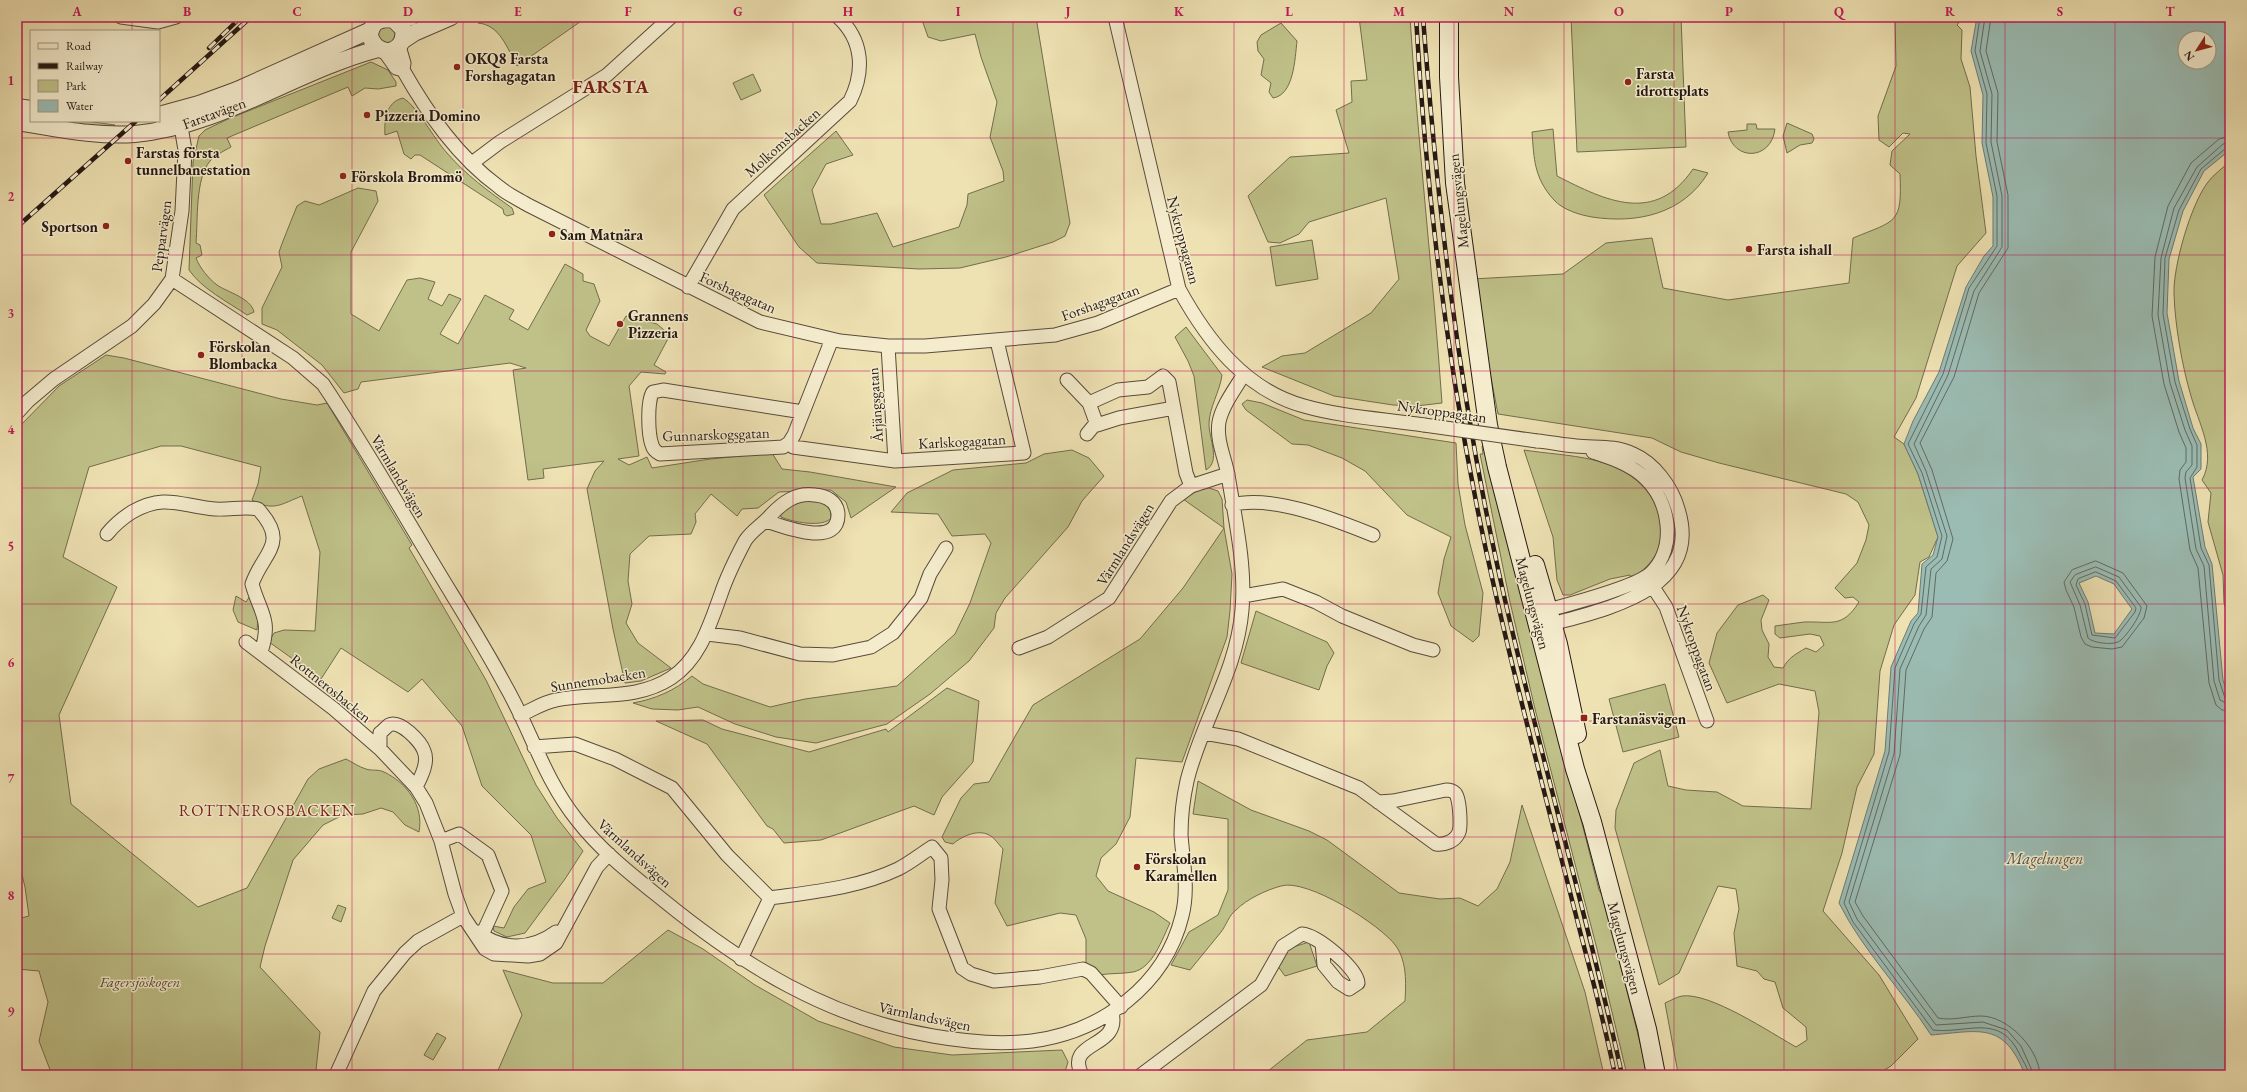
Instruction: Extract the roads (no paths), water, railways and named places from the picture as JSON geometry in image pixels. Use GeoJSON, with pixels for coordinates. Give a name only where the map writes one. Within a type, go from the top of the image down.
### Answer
{"type":"FeatureCollection","features":[{"type":"Feature","properties":{"kind":"main road","name":"Magelungsvägen"},"geometry":{"type":"LineString","coordinates":[[1449,17],[1448,77],[1455,183],[1469,294],[1484,383],[1488,425],[1497,467],[1544,619],[1575,769],[1592,822],[1647,1029],[1656,1075]]}},
{"type":"Feature","properties":{"kind":"street"},"geometry":{"type":"LineString","coordinates":[[121,17],[158,22],[176,17]]}},
{"type":"Feature","properties":{"kind":"street","name":"Farstavägen"},"geometry":{"type":"LineString","coordinates":[[17,122],[68,130],[116,134],[141,133],[180,118],[237,90],[371,30],[375,23],[381,19],[394,20],[411,17]]}},
{"type":"Feature","properties":{"kind":"street","name":"Farstavägen"},"geometry":{"type":"LineString","coordinates":[[160,115],[180,118],[206,118],[391,47],[414,33],[451,17]]}},
{"type":"Feature","properties":{"kind":"street"},"geometry":{"type":"LineString","coordinates":[[472,163],[500,142],[607,75],[671,17]]}},
{"type":"Feature","properties":{"kind":"street","name":"Molkomsbacken"},"geometry":{"type":"LineString","coordinates":[[688,287],[733,209],[850,100],[859,80],[860,56],[851,32],[838,17]]}},
{"type":"Feature","properties":{"kind":"street","name":"Nykroppagatan"},"geometry":{"type":"LineString","coordinates":[[1115,17],[1179,290],[1193,316],[1209,337],[1244,374],[1267,391],[1303,406],[1537,441],[1576,446],[1618,448],[1645,460],[1665,482],[1677,504],[1681,517],[1683,540],[1678,560],[1668,574],[1653,587],[1596,612],[1544,619]]}},
{"type":"Feature","properties":{"kind":"street"},"geometry":{"type":"LineString","coordinates":[[371,30],[372,42],[391,47],[402,29],[394,20]]}},
{"type":"Feature","properties":{"kind":"street","name":"Forshagagatan"},"geometry":{"type":"LineString","coordinates":[[391,47],[396,68],[403,70],[441,129],[472,163],[498,187],[528,205],[760,322],[832,339],[888,346],[925,346],[997,341],[1055,334],[1098,323],[1179,290]]}},
{"type":"Feature","properties":{"kind":"street"},"geometry":{"type":"LineString","coordinates":[[17,107],[30,109]]}},
{"type":"Feature","properties":{"kind":"street","name":"Pepparvägen"},"geometry":{"type":"LineString","coordinates":[[17,413],[28,400],[54,379],[132,326],[154,304],[172,279],[182,211],[185,158],[180,118]]}},
{"type":"Feature","properties":{"kind":"street","name":"Värmlandsvägen"},"geometry":{"type":"LineString","coordinates":[[172,279],[294,358],[323,384],[507,688],[534,748],[558,794],[577,821],[608,854],[667,904],[740,959],[800,992],[852,1016],[913,1033],[991,1044],[1042,1039],[1092,1023],[1116,1010],[1144,986],[1160,965],[1176,935],[1183,913],[1185,873],[1181,838],[1181,815],[1188,777],[1231,662],[1239,634],[1243,596],[1239,548],[1228,474],[1219,437],[1219,424],[1223,411],[1244,374]]}},
{"type":"Feature","properties":{"kind":"street","name":"Gunnarskogsgatan"},"geometry":{"type":"LineString","coordinates":[[803,412],[663,390],[653,392],[649,398],[652,445],[660,454],[783,447],[789,443],[803,412],[832,339]]}},
{"type":"Feature","properties":{"kind":"street","name":"Karlskogagatan"},"geometry":{"type":"LineString","coordinates":[[789,443],[794,447],[895,462],[1024,453],[997,341]]}},
{"type":"Feature","properties":{"kind":"street","name":"Årjängsgatan"},"geometry":{"type":"LineString","coordinates":[[888,346],[895,462]]}},
{"type":"Feature","properties":{"kind":"street"},"geometry":{"type":"LineString","coordinates":[[1088,403],[1118,390],[1148,387],[1163,376],[1169,382],[1186,473],[1191,486]]}},
{"type":"Feature","properties":{"kind":"street"},"geometry":{"type":"LineString","coordinates":[[1067,380],[1088,403],[1096,423],[1102,425],[1119,418],[1174,408]]}},
{"type":"Feature","properties":{"kind":"street"},"geometry":{"type":"LineString","coordinates":[[1087,434],[1096,423]]}},
{"type":"Feature","properties":{"kind":"street","name":"Nykroppagatan"},"geometry":{"type":"LineString","coordinates":[[1544,619],[1636,582],[1646,576],[1651,572],[1665,552],[1668,539],[1667,521],[1654,489],[1645,477],[1627,465],[1576,446]]}},
{"type":"Feature","properties":{"kind":"street","name":"Värmlandsvägen"},"geometry":{"type":"LineString","coordinates":[[1019,648],[1048,636],[1111,596],[1171,501],[1191,486],[1228,474]]}},
{"type":"Feature","properties":{"kind":"street","name":"Sunnemobacken"},"geometry":{"type":"LineString","coordinates":[[520,715],[556,700],[622,695],[650,689],[679,672],[707,634],[722,592],[750,534],[766,521],[782,503],[799,496],[812,494],[826,496],[835,506],[838,514],[836,523],[830,529],[814,534],[766,521]]}},
{"type":"Feature","properties":{"kind":"street"},"geometry":{"type":"LineString","coordinates":[[107,534],[118,520],[140,506],[152,502],[182,502],[203,508],[226,510],[258,509],[266,517],[272,532],[273,543],[270,553],[258,568],[252,584],[266,620],[265,640],[261,652]]}},
{"type":"Feature","properties":{"kind":"street"},"geometry":{"type":"LineString","coordinates":[[1232,505],[1240,502],[1259,503],[1300,510],[1330,518],[1373,535]]}},
{"type":"Feature","properties":{"kind":"street"},"geometry":{"type":"LineString","coordinates":[[707,634],[740,638],[800,654],[833,655],[871,647],[893,633],[921,598],[930,574],[946,548]]}},
{"type":"Feature","properties":{"kind":"street","name":"Nykroppagatan"},"geometry":{"type":"LineString","coordinates":[[1646,576],[1666,607],[1707,722]]}},
{"type":"Feature","properties":{"kind":"street"},"geometry":{"type":"LineString","coordinates":[[1243,596],[1283,589],[1316,602],[1342,616],[1413,645],[1433,650]]}},
{"type":"Feature","properties":{"kind":"street","name":"Rottnerosbacken"},"geometry":{"type":"LineString","coordinates":[[246,642],[312,690],[380,750],[416,787],[426,803],[442,841],[455,894],[463,916],[485,948],[494,954],[528,956],[540,954],[556,943],[597,867],[608,854]]}},
{"type":"Feature","properties":{"kind":"street","name":"Rottnerosbacken"},"geometry":{"type":"LineString","coordinates":[[380,750],[380,733],[390,724],[396,724],[407,729],[425,752],[424,770],[416,787]]}},
{"type":"Feature","properties":{"kind":"street"},"geometry":{"type":"LineString","coordinates":[[1204,733],[1238,739],[1359,788],[1378,802],[1436,844],[1447,843],[1454,839],[1459,832],[1459,805],[1458,798],[1454,792],[1446,790],[1393,801],[1378,802]]}},
{"type":"Feature","properties":{"kind":"street"},"geometry":{"type":"LineString","coordinates":[[534,748],[575,744],[615,759],[672,788],[726,855],[770,898]]}},
{"type":"Feature","properties":{"kind":"street"},"geometry":{"type":"LineString","coordinates":[[442,841],[459,834],[488,855],[502,891],[482,935]]}},
{"type":"Feature","properties":{"kind":"street"},"geometry":{"type":"LineString","coordinates":[[770,898],[835,888],[868,881],[899,869],[932,847],[941,858],[942,880],[939,909],[962,968],[971,974],[994,981],[1040,977],[1083,969],[1091,973],[1116,1010],[1112,1030],[1105,1038],[1086,1048],[1081,1055],[1079,1064],[1082,1075]]}},
{"type":"Feature","properties":{"kind":"street"},"geometry":{"type":"LineString","coordinates":[[740,959],[770,898]]}},
{"type":"Feature","properties":{"kind":"street"},"geometry":{"type":"LineString","coordinates":[[336,1075],[374,991],[405,953],[418,941],[463,916]]}},
{"type":"Feature","properties":{"kind":"street","name":"Rottnerosbacken"},"geometry":{"type":"LineString","coordinates":[[471,927],[498,944],[523,947],[544,941],[558,931],[566,922]]}},
{"type":"Feature","properties":{"kind":"street"},"geometry":{"type":"LineString","coordinates":[[1141,1075],[1261,985],[1282,946],[1302,934],[1314,937],[1322,943]]}},
{"type":"Feature","properties":{"kind":"water","name":"Magelungen"},"geometry":{"type":"Polygon","coordinates":[[[1977,17],[2230,17],[2230,150],[2204,171],[2183,211],[2169,259],[2167,313],[2179,381],[2193,428],[2201,444],[2201,469],[2193,477],[2205,547],[2212,564],[2223,680],[2230,702],[2230,1075],[2025,1075],[2017,1058],[2008,1045],[1999,1038],[1988,1033],[1963,1032],[1931,1035],[1920,1018],[1859,938],[1839,903],[1885,751],[1891,667],[1911,621],[1918,613],[1922,564],[1933,555],[1938,537],[1918,474],[1904,444],[1913,421],[1939,372],[1966,287],[1984,256],[1993,246],[1993,197],[1982,143],[1983,95],[1971,51],[1977,17]],[[2096,576],[2079,583],[2088,602],[2095,633],[2114,634],[2132,609],[2114,584],[2096,576]]]}},
{"type":"Feature","properties":{"kind":"railway"},"geometry":{"type":"LineString","coordinates":[[209,48],[241,17]]}},
{"type":"Feature","properties":{"kind":"railway"},"geometry":{"type":"LineString","coordinates":[[160,99],[251,17]]}},
{"type":"Feature","properties":{"kind":"railway"},"geometry":{"type":"LineString","coordinates":[[1416,17],[1434,233],[1454,377],[1466,449],[1504,629],[1600,1008],[1615,1075]]}},
{"type":"Feature","properties":{"kind":"railway"},"geometry":{"type":"LineString","coordinates":[[1423,17],[1442,223],[1460,360],[1483,496],[1511,628],[1608,1011],[1622,1075]]}},
{"type":"Feature","properties":{"kind":"railway"},"geometry":{"type":"LineString","coordinates":[[17,227],[135,122]]}},
{"type":"Feature","properties":{"kind":"place","name":"OKQ8 Farsta Forshagagatan"},"geometry":{"type":"Point","coordinates":[457,67]}},
{"type":"Feature","properties":{"kind":"place","name":"Farsta idrottsplats"},"geometry":{"type":"Point","coordinates":[1628,82]}},
{"type":"Feature","properties":{"kind":"place","name":"Pizzeria Domino"},"geometry":{"type":"Point","coordinates":[367,115]}},
{"type":"Feature","properties":{"kind":"place","name":"Farstas första tunnelbanestation"},"geometry":{"type":"Point","coordinates":[128,161]}},
{"type":"Feature","properties":{"kind":"place","name":"Förskola Brommö"},"geometry":{"type":"Point","coordinates":[343,176]}},
{"type":"Feature","properties":{"kind":"place","name":"Sportson"},"geometry":{"type":"Point","coordinates":[106,226]}},
{"type":"Feature","properties":{"kind":"place","name":"Sam Matnära"},"geometry":{"type":"Point","coordinates":[552,234]}},
{"type":"Feature","properties":{"kind":"place","name":"Farsta ishall"},"geometry":{"type":"Point","coordinates":[1749,249]}},
{"type":"Feature","properties":{"kind":"place","name":"Grannens Pizzeria"},"geometry":{"type":"Point","coordinates":[620,324]}},
{"type":"Feature","properties":{"kind":"place","name":"Förskolan Blombacka"},"geometry":{"type":"Point","coordinates":[201,355]}},
{"type":"Feature","properties":{"kind":"place","name":"Farstanäsvägen"},"geometry":{"type":"Point","coordinates":[1584,718]}},
{"type":"Feature","properties":{"kind":"place","name":"Förskolan Karamellen"},"geometry":{"type":"Point","coordinates":[1137,867]}},
{"type":"Feature","properties":{"kind":"district","name":"FARSTA"},"geometry":{"type":"Point","coordinates":[611,86]}},
{"type":"Feature","properties":{"kind":"district","name":"ROTTNEROSBACKEN"},"geometry":{"type":"Point","coordinates":[267,810]}},
{"type":"Feature","properties":{"kind":"park label","name":"Fagersjöskogen"},"geometry":{"type":"Point","coordinates":[140,981]}}]}
